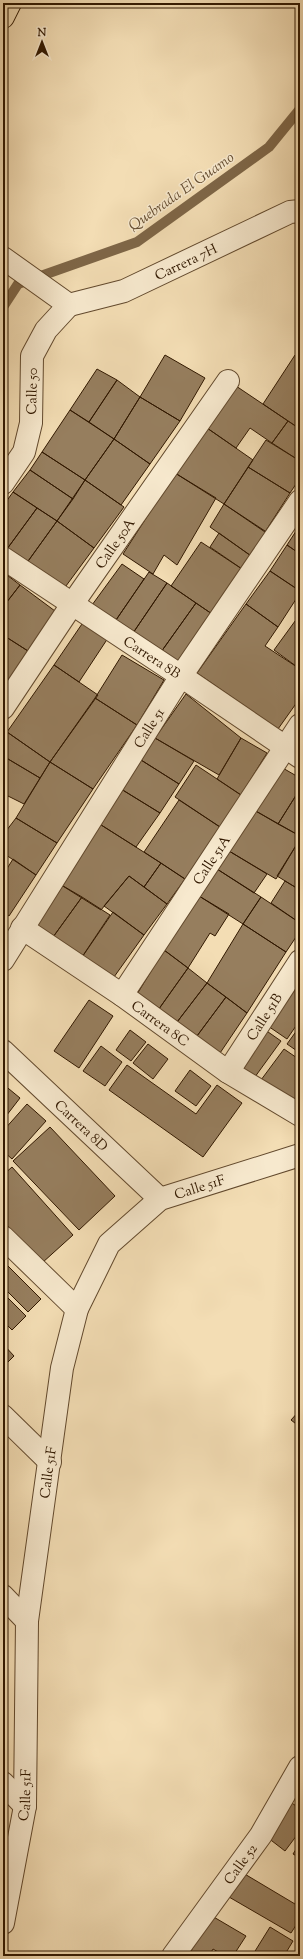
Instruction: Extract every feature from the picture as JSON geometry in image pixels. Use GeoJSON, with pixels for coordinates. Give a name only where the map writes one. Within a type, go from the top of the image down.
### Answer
{"type":"FeatureCollection","features":[{"type":"Feature","properties":{"kind":"main road"},"geometry":{"type":"LineString","coordinates":[[3,17],[10,3]]}},
{"type":"Feature","properties":{"kind":"street","name":"Carrera 7H"},"geometry":{"type":"LineString","coordinates":[[69,305],[124,291],[290,212],[300,211]]}},
{"type":"Feature","properties":{"kind":"street"},"geometry":{"type":"LineString","coordinates":[[3,258],[69,305]]}},
{"type":"Feature","properties":{"kind":"street","name":"Calle 50"},"geometry":{"type":"LineString","coordinates":[[3,483],[24,452],[31,423],[32,356],[46,330],[69,305]]}},
{"type":"Feature","properties":{"kind":"street","name":"Calle 50A"},"geometry":{"type":"LineString","coordinates":[[3,708],[73,603],[228,381]]}},
{"type":"Feature","properties":{"kind":"street","name":"Calle 51"},"geometry":{"type":"LineString","coordinates":[[3,960],[181,676],[300,501]]}},
{"type":"Feature","properties":{"kind":"street","name":"Carrera 8B"},"geometry":{"type":"LineString","coordinates":[[3,558],[73,603],[292,752]]}},
{"type":"Feature","properties":{"kind":"street","name":"Calle 51A"},"geometry":{"type":"LineString","coordinates":[[122,995],[292,752],[300,725]]}},
{"type":"Feature","properties":{"kind":"street","name":"Carrera 8C"},"geometry":{"type":"LineString","coordinates":[[22,928],[122,995],[228,1072],[300,1115]]}},
{"type":"Feature","properties":{"kind":"street","name":"Calle 51B"},"geometry":{"type":"LineString","coordinates":[[228,1072],[300,961]]}},
{"type":"Feature","properties":{"kind":"street","name":"Carrera 8D"},"geometry":{"type":"LineString","coordinates":[[3,1051],[160,1199]]}},
{"type":"Feature","properties":{"kind":"street","name":"Calle 51F"},"geometry":{"type":"LineString","coordinates":[[3,1923],[25,1806],[27,1621],[62,1368],[77,1309],[109,1244],[160,1199],[300,1155]]}},
{"type":"Feature","properties":{"kind":"street"},"geometry":{"type":"LineString","coordinates":[[3,1237],[77,1309]]}},
{"type":"Feature","properties":{"kind":"street"},"geometry":{"type":"LineString","coordinates":[[3,1416],[50,1462]]}},
{"type":"Feature","properties":{"kind":"street"},"geometry":{"type":"LineString","coordinates":[[3,1596],[27,1621]]}},
{"type":"Feature","properties":{"kind":"street","name":"Calle 52"},"geometry":{"type":"LineString","coordinates":[[173,1956],[262,1835],[300,1767]]}},
{"type":"Feature","properties":{"kind":"street"},"geometry":{"type":"LineString","coordinates":[[3,1783],[25,1806]]}},
{"type":"Feature","properties":{"kind":"building"},"geometry":{"type":"Polygon","coordinates":[[[165,355],[205,378],[180,421],[140,397],[165,355]]]}},
{"type":"Feature","properties":{"kind":"building"},"geometry":{"type":"Polygon","coordinates":[[[295,355],[300,358],[300,429],[263,404],[295,355]]]}},
{"type":"Feature","properties":{"kind":"building"},"geometry":{"type":"Polygon","coordinates":[[[97,369],[117,380],[89,422],[70,410],[97,369]]]}},
{"type":"Feature","properties":{"kind":"building"},"geometry":{"type":"Polygon","coordinates":[[[117,380],[140,397],[114,439],[89,422],[117,380]]]}},
{"type":"Feature","properties":{"kind":"building"},"geometry":{"type":"Polygon","coordinates":[[[236,386],[288,421],[272,443],[250,428],[236,448],[207,428],[236,386]]]}},
{"type":"Feature","properties":{"kind":"building"},"geometry":{"type":"Polygon","coordinates":[[[140,397],[180,421],[150,464],[114,439],[140,397]]]}},
{"type":"Feature","properties":{"kind":"building"},"geometry":{"type":"Polygon","coordinates":[[[70,410],[114,439],[85,480],[42,452],[70,410]]]}},
{"type":"Feature","properties":{"kind":"building"},"geometry":{"type":"Polygon","coordinates":[[[288,421],[300,429],[300,461],[272,443],[288,421]]]}},
{"type":"Feature","properties":{"kind":"building"},"geometry":{"type":"Polygon","coordinates":[[[207,428],[253,460],[224,504],[175,473],[207,428]]]}},
{"type":"Feature","properties":{"kind":"building"},"geometry":{"type":"Polygon","coordinates":[[[114,439],[150,464],[121,505],[85,480],[114,439]]]}},
{"type":"Feature","properties":{"kind":"building"},"geometry":{"type":"Polygon","coordinates":[[[266,440],[300,461],[300,478],[290,493],[248,467],[266,440]]]}},
{"type":"Feature","properties":{"kind":"building"},"geometry":{"type":"Polygon","coordinates":[[[42,452],[85,480],[73,499],[30,470],[42,452]]]}},
{"type":"Feature","properties":{"kind":"building"},"geometry":{"type":"Polygon","coordinates":[[[248,467],[290,493],[265,532],[224,504],[248,467]]]}},
{"type":"Feature","properties":{"kind":"building"},"geometry":{"type":"Polygon","coordinates":[[[30,470],[73,499],[57,521],[13,492],[30,470]]]}},
{"type":"Feature","properties":{"kind":"building"},"geometry":{"type":"Polygon","coordinates":[[[175,473],[216,498],[177,565],[164,555],[153,574],[123,554],[175,473]]]}},
{"type":"Feature","properties":{"kind":"building"},"geometry":{"type":"Polygon","coordinates":[[[85,480],[124,507],[94,548],[57,521],[85,480]]]}},
{"type":"Feature","properties":{"kind":"building"},"geometry":{"type":"Polygon","coordinates":[[[13,492],[37,508],[7,549],[3,547],[3,506],[13,492]]]}},
{"type":"Feature","properties":{"kind":"building"},"geometry":{"type":"Polygon","coordinates":[[[224,504],[271,535],[254,558],[210,527],[224,504]]]}},
{"type":"Feature","properties":{"kind":"building"},"geometry":{"type":"Polygon","coordinates":[[[37,508],[57,521],[26,564],[7,549],[37,508]]]}},
{"type":"Feature","properties":{"kind":"building"},"geometry":{"type":"Polygon","coordinates":[[[57,521],[94,548],[63,590],[26,564],[57,521]]]}},
{"type":"Feature","properties":{"kind":"building"},"geometry":{"type":"Polygon","coordinates":[[[300,525],[300,554],[287,545],[300,525]]]}},
{"type":"Feature","properties":{"kind":"building"},"geometry":{"type":"Polygon","coordinates":[[[219,533],[254,558],[245,571],[210,547],[219,533]]]}},
{"type":"Feature","properties":{"kind":"building"},"geometry":{"type":"Polygon","coordinates":[[[201,542],[245,571],[215,616],[171,586],[201,542]]]}},
{"type":"Feature","properties":{"kind":"building"},"geometry":{"type":"Polygon","coordinates":[[[287,545],[300,554],[300,591],[270,571],[287,545]]]}},
{"type":"Feature","properties":{"kind":"building"},"geometry":{"type":"Polygon","coordinates":[[[122,564],[144,579],[116,620],[92,605],[122,564]]]}},
{"type":"Feature","properties":{"kind":"building"},"geometry":{"type":"Polygon","coordinates":[[[270,571],[300,591],[278,627],[246,604],[270,571]]]}},
{"type":"Feature","properties":{"kind":"building"},"geometry":{"type":"Polygon","coordinates":[[[3,572],[20,585],[3,607],[3,572]]]}},
{"type":"Feature","properties":{"kind":"building"},"geometry":{"type":"Polygon","coordinates":[[[149,572],[167,583],[133,633],[116,620],[149,572]]]}},
{"type":"Feature","properties":{"kind":"building"},"geometry":{"type":"Polygon","coordinates":[[[167,583],[196,603],[161,652],[133,633],[167,583]]]}},
{"type":"Feature","properties":{"kind":"building"},"geometry":{"type":"Polygon","coordinates":[[[20,585],[55,611],[28,651],[3,635],[3,607],[20,585]]]}},
{"type":"Feature","properties":{"kind":"building"},"geometry":{"type":"Polygon","coordinates":[[[196,603],[215,616],[181,665],[161,652],[196,603]]]}},
{"type":"Feature","properties":{"kind":"building"},"geometry":{"type":"Polygon","coordinates":[[[246,604],[278,627],[265,646],[300,669],[300,698],[278,729],[197,673],[246,604]]]}},
{"type":"Feature","properties":{"kind":"building"},"geometry":{"type":"Polygon","coordinates":[[[298,617],[300,618],[300,669],[274,650],[298,617]]]}},
{"type":"Feature","properties":{"kind":"building"},"geometry":{"type":"Polygon","coordinates":[[[84,621],[108,638],[79,682],[54,665],[84,621]]]}},
{"type":"Feature","properties":{"kind":"building"},"geometry":{"type":"Polygon","coordinates":[[[3,635],[28,651],[3,690],[3,635]]]}},
{"type":"Feature","properties":{"kind":"building"},"geometry":{"type":"Polygon","coordinates":[[[122,655],[164,680],[137,725],[95,698],[122,655]]]}},
{"type":"Feature","properties":{"kind":"building"},"geometry":{"type":"Polygon","coordinates":[[[54,665],[98,695],[50,762],[7,732],[54,665]]]}},
{"type":"Feature","properties":{"kind":"building"},"geometry":{"type":"Polygon","coordinates":[[[186,694],[241,738],[219,775],[155,738],[186,694]]]}},
{"type":"Feature","properties":{"kind":"building"},"geometry":{"type":"Polygon","coordinates":[[[95,698],[137,725],[93,789],[50,762],[95,698]]]}},
{"type":"Feature","properties":{"kind":"building"},"geometry":{"type":"Polygon","coordinates":[[[7,732],[50,762],[40,778],[3,756],[3,738],[7,732]]]}},
{"type":"Feature","properties":{"kind":"building"},"geometry":{"type":"Polygon","coordinates":[[[155,738],[194,761],[179,784],[141,760],[155,738]]]}},
{"type":"Feature","properties":{"kind":"building"},"geometry":{"type":"Polygon","coordinates":[[[241,738],[267,753],[241,795],[217,779],[241,738]]]}},
{"type":"Feature","properties":{"kind":"building"},"geometry":{"type":"Polygon","coordinates":[[[3,756],[40,778],[24,804],[8,796],[3,806],[3,756]]]}},
{"type":"Feature","properties":{"kind":"building"},"geometry":{"type":"Polygon","coordinates":[[[141,760],[179,784],[160,813],[121,789],[141,760]]]}},
{"type":"Feature","properties":{"kind":"building"},"geometry":{"type":"Polygon","coordinates":[[[50,762],[93,789],[57,843],[16,818],[50,762]]]}},
{"type":"Feature","properties":{"kind":"building"},"geometry":{"type":"Polygon","coordinates":[[[196,765],[241,795],[220,827],[175,797],[196,765]]]}},
{"type":"Feature","properties":{"kind":"building"},"geometry":{"type":"Polygon","coordinates":[[[281,767],[300,778],[300,789],[278,824],[254,810],[281,767]]]}},
{"type":"Feature","properties":{"kind":"building"},"geometry":{"type":"Polygon","coordinates":[[[121,789],[160,813],[136,847],[98,823],[121,789]]]}},
{"type":"Feature","properties":{"kind":"building"},"geometry":{"type":"Polygon","coordinates":[[[300,789],[300,836],[278,824],[300,789]]]}},
{"type":"Feature","properties":{"kind":"building"},"geometry":{"type":"Polygon","coordinates":[[[179,800],[220,827],[185,879],[144,852],[179,800]]]}},
{"type":"Feature","properties":{"kind":"building"},"geometry":{"type":"Polygon","coordinates":[[[254,810],[300,836],[300,839],[276,879],[229,851],[254,810]]]}},
{"type":"Feature","properties":{"kind":"building"},"geometry":{"type":"Polygon","coordinates":[[[16,818],[57,843],[36,875],[3,853],[3,835],[16,818]]]}},
{"type":"Feature","properties":{"kind":"building"},"geometry":{"type":"Polygon","coordinates":[[[98,823],[161,863],[144,887],[129,876],[101,910],[58,883],[98,823]]]}},
{"type":"Feature","properties":{"kind":"building"},"geometry":{"type":"Polygon","coordinates":[[[300,839],[300,890],[277,876],[300,839]]]}},
{"type":"Feature","properties":{"kind":"building"},"geometry":{"type":"Polygon","coordinates":[[[229,851],[267,874],[254,893],[217,869],[229,851]]]}},
{"type":"Feature","properties":{"kind":"building"},"geometry":{"type":"Polygon","coordinates":[[[13,859],[36,875],[9,916],[3,912],[3,875],[13,859]]]}},
{"type":"Feature","properties":{"kind":"building"},"geometry":{"type":"Polygon","coordinates":[[[161,863],[185,879],[167,904],[144,887],[161,863]]]}},
{"type":"Feature","properties":{"kind":"building"},"geometry":{"type":"Polygon","coordinates":[[[217,869],[261,897],[243,924],[199,896],[217,869]]]}},
{"type":"Feature","properties":{"kind":"building"},"geometry":{"type":"Polygon","coordinates":[[[129,876],[167,904],[144,935],[104,906],[129,876]]]}},
{"type":"Feature","properties":{"kind":"building"},"geometry":{"type":"Polygon","coordinates":[[[285,881],[300,890],[300,923],[271,903],[285,881]]]}},
{"type":"Feature","properties":{"kind":"building"},"geometry":{"type":"Polygon","coordinates":[[[58,883],[82,897],[48,944],[25,929],[58,883]]]}},
{"type":"Feature","properties":{"kind":"building"},"geometry":{"type":"Polygon","coordinates":[[[199,896],[229,914],[215,936],[210,933],[188,968],[164,950],[199,896]]]}},
{"type":"Feature","properties":{"kind":"building"},"geometry":{"type":"Polygon","coordinates":[[[82,897],[110,915],[78,963],[48,944],[82,897]]]}},
{"type":"Feature","properties":{"kind":"building"},"geometry":{"type":"Polygon","coordinates":[[[261,897],[300,923],[300,931],[286,952],[243,924],[261,897]]]}},
{"type":"Feature","properties":{"kind":"building"},"geometry":{"type":"Polygon","coordinates":[[[113,912],[144,935],[109,984],[78,963],[113,912]]]}},
{"type":"Feature","properties":{"kind":"building"},"geometry":{"type":"Polygon","coordinates":[[[243,924],[286,952],[247,1013],[207,983],[243,924]]]}},
{"type":"Feature","properties":{"kind":"building"},"geometry":{"type":"Polygon","coordinates":[[[164,950],[188,968],[156,1013],[134,999],[164,950]]]}},
{"type":"Feature","properties":{"kind":"building"},"geometry":{"type":"Polygon","coordinates":[[[188,968],[207,983],[174,1026],[156,1013],[188,968]]]}},
{"type":"Feature","properties":{"kind":"building"},"geometry":{"type":"Polygon","coordinates":[[[207,983],[226,997],[194,1040],[174,1026],[207,983]]]}},
{"type":"Feature","properties":{"kind":"building"},"geometry":{"type":"Polygon","coordinates":[[[291,986],[300,992],[300,1020],[287,1039],[265,1024],[291,986]]]}},
{"type":"Feature","properties":{"kind":"building"},"geometry":{"type":"Polygon","coordinates":[[[226,997],[247,1013],[218,1056],[194,1040],[226,997]]]}},
{"type":"Feature","properties":{"kind":"building"},"geometry":{"type":"Polygon","coordinates":[[[89,1000],[113,1016],[79,1068],[54,1051],[89,1000]]]}},
{"type":"Feature","properties":{"kind":"building"},"geometry":{"type":"Polygon","coordinates":[[[300,1026],[300,1053],[287,1044],[300,1026]]]}},
{"type":"Feature","properties":{"kind":"building"},"geometry":{"type":"Polygon","coordinates":[[[261,1027],[281,1041],[252,1081],[233,1067],[261,1027]]]}},
{"type":"Feature","properties":{"kind":"building"},"geometry":{"type":"Polygon","coordinates":[[[130,1030],[146,1042],[131,1061],[116,1050],[130,1030]]]}},
{"type":"Feature","properties":{"kind":"building"},"geometry":{"type":"Polygon","coordinates":[[[148,1044],[168,1059],[153,1079],[133,1063],[148,1044]]]}},
{"type":"Feature","properties":{"kind":"building"},"geometry":{"type":"Polygon","coordinates":[[[101,1046],[122,1062],[105,1086],[83,1071],[101,1046]]]}},
{"type":"Feature","properties":{"kind":"building"},"geometry":{"type":"Polygon","coordinates":[[[284,1049],[300,1060],[300,1097],[291,1109],[258,1084],[284,1049]]]}},
{"type":"Feature","properties":{"kind":"building"},"geometry":{"type":"Polygon","coordinates":[[[127,1065],[196,1114],[217,1085],[242,1103],[203,1157],[109,1090],[127,1065]]]}},
{"type":"Feature","properties":{"kind":"building"},"geometry":{"type":"Polygon","coordinates":[[[190,1070],[211,1086],[196,1106],[175,1091],[190,1070]]]}},
{"type":"Feature","properties":{"kind":"building"},"geometry":{"type":"Polygon","coordinates":[[[3,1084],[20,1098],[3,1120],[3,1084]]]}},
{"type":"Feature","properties":{"kind":"building"},"geometry":{"type":"Polygon","coordinates":[[[27,1104],[46,1121],[12,1159],[3,1151],[3,1131],[27,1104]]]}},
{"type":"Feature","properties":{"kind":"building"},"geometry":{"type":"Polygon","coordinates":[[[50,1127],[115,1196],[79,1230],[13,1161],[50,1127]]]}},
{"type":"Feature","properties":{"kind":"building"},"geometry":{"type":"Polygon","coordinates":[[[3,1157],[8,1162],[3,1167],[3,1157]]]}},
{"type":"Feature","properties":{"kind":"building"},"geometry":{"type":"Polygon","coordinates":[[[12,1167],[73,1235],[42,1263],[3,1221],[3,1175],[12,1167]]]}},
{"type":"Feature","properties":{"kind":"building"},"geometry":{"type":"Polygon","coordinates":[[[6,1264],[41,1299],[28,1312],[3,1287],[3,1267],[6,1264]]]}},
{"type":"Feature","properties":{"kind":"building"},"geometry":{"type":"Polygon","coordinates":[[[3,1293],[26,1316],[12,1330],[3,1321],[3,1293]]]}},
{"type":"Feature","properties":{"kind":"building"},"geometry":{"type":"Polygon","coordinates":[[[3,1344],[14,1356],[3,1367],[3,1344]]]}},
{"type":"Feature","properties":{"kind":"building"},"geometry":{"type":"Polygon","coordinates":[[[300,1410],[300,1427],[291,1420],[300,1410]]]}},
{"type":"Feature","properties":{"kind":"building"},"geometry":{"type":"Polygon","coordinates":[[[300,1784],[300,1800],[293,1795],[300,1784]]]}},
{"type":"Feature","properties":{"kind":"building"},"geometry":{"type":"Polygon","coordinates":[[[288,1800],[300,1809],[300,1831],[285,1851],[263,1834],[288,1800]]]}},
{"type":"Feature","properties":{"kind":"building"},"geometry":{"type":"Polygon","coordinates":[[[300,1843],[300,1858],[293,1854],[300,1843]]]}},
{"type":"Feature","properties":{"kind":"building"},"geometry":{"type":"Polygon","coordinates":[[[243,1873],[300,1907],[300,1919],[291,1933],[229,1897],[243,1873]]]}},
{"type":"Feature","properties":{"kind":"building"},"geometry":{"type":"Polygon","coordinates":[[[212,1916],[246,1936],[233,1956],[225,1956],[213,1949],[209,1956],[188,1956],[212,1916]]]}},
{"type":"Feature","properties":{"kind":"building"},"geometry":{"type":"Polygon","coordinates":[[[270,1927],[293,1941],[284,1956],[252,1956],[270,1927]]]}},
{"type":"Feature","properties":{"kind":"waterway","name":"Quebrada El Guamo"},"geometry":{"type":"LineString","coordinates":[[3,307],[18,284],[137,242],[269,147],[300,109]]}}]}
